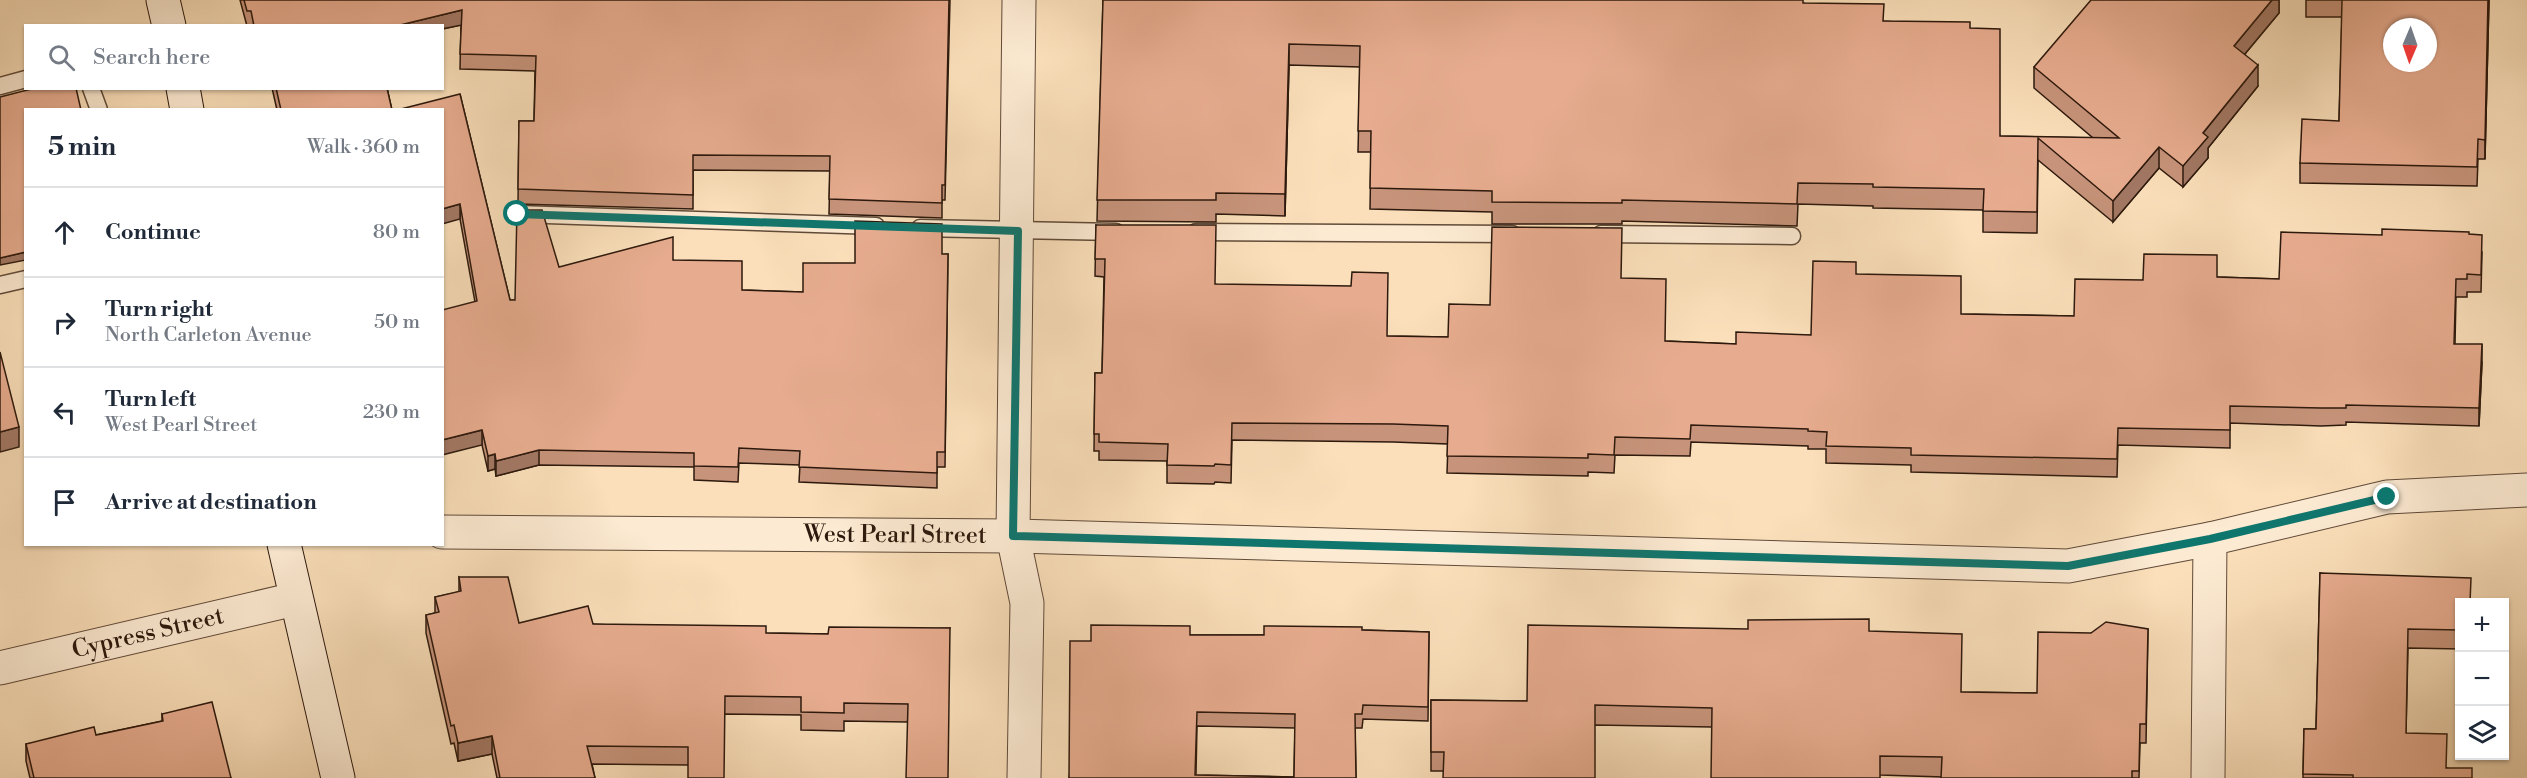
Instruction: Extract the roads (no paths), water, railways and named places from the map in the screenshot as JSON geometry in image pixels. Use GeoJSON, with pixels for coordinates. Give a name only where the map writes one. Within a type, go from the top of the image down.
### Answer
{"type":"FeatureCollection","features":[{"type":"Feature","properties":{"kind":"street"},"geometry":{"type":"LineString","coordinates":[[163,0],[169,24]]}},
{"type":"Feature","properties":{"kind":"street"},"geometry":{"type":"LineString","coordinates":[[1019,0],[1013,536],[1027,603],[1024,778]]}},
{"type":"Feature","properties":{"kind":"street"},"geometry":{"type":"LineString","coordinates":[[183,90],[187,108]]}},
{"type":"Feature","properties":{"kind":"street","name":"West Pearl Street"},"geometry":{"type":"LineString","coordinates":[[444,532],[1013,536],[2068,566],[2210,539],[2387,497],[2527,490]]}},
{"type":"Feature","properties":{"kind":"street"},"geometry":{"type":"LineString","coordinates":[[2208,778],[2210,539]]}},
{"type":"Feature","properties":{"kind":"street"},"geometry":{"type":"LineString","coordinates":[[284,546],[338,778]]}},
{"type":"Feature","properties":{"kind":"street","name":"Cypress Street"},"geometry":{"type":"LineString","coordinates":[[0,668],[295,599]]}},
{"type":"Feature","properties":{"kind":"lane"},"geometry":{"type":"LineString","coordinates":[[0,86],[24,80]]}},
{"type":"Feature","properties":{"kind":"lane"},"geometry":{"type":"LineString","coordinates":[[92,90],[98,108]]}},
{"type":"Feature","properties":{"kind":"lane"},"geometry":{"type":"LineString","coordinates":[[517,214],[1018,231],[1137,232]]}},
{"type":"Feature","properties":{"kind":"lane"},"geometry":{"type":"LineString","coordinates":[[1185,232],[1530,234]]}},
{"type":"Feature","properties":{"kind":"lane"},"geometry":{"type":"LineString","coordinates":[[1590,234],[1792,236]]}},
{"type":"Feature","properties":{"kind":"lane"},"geometry":{"type":"LineString","coordinates":[[0,285],[24,279]]}}]}
